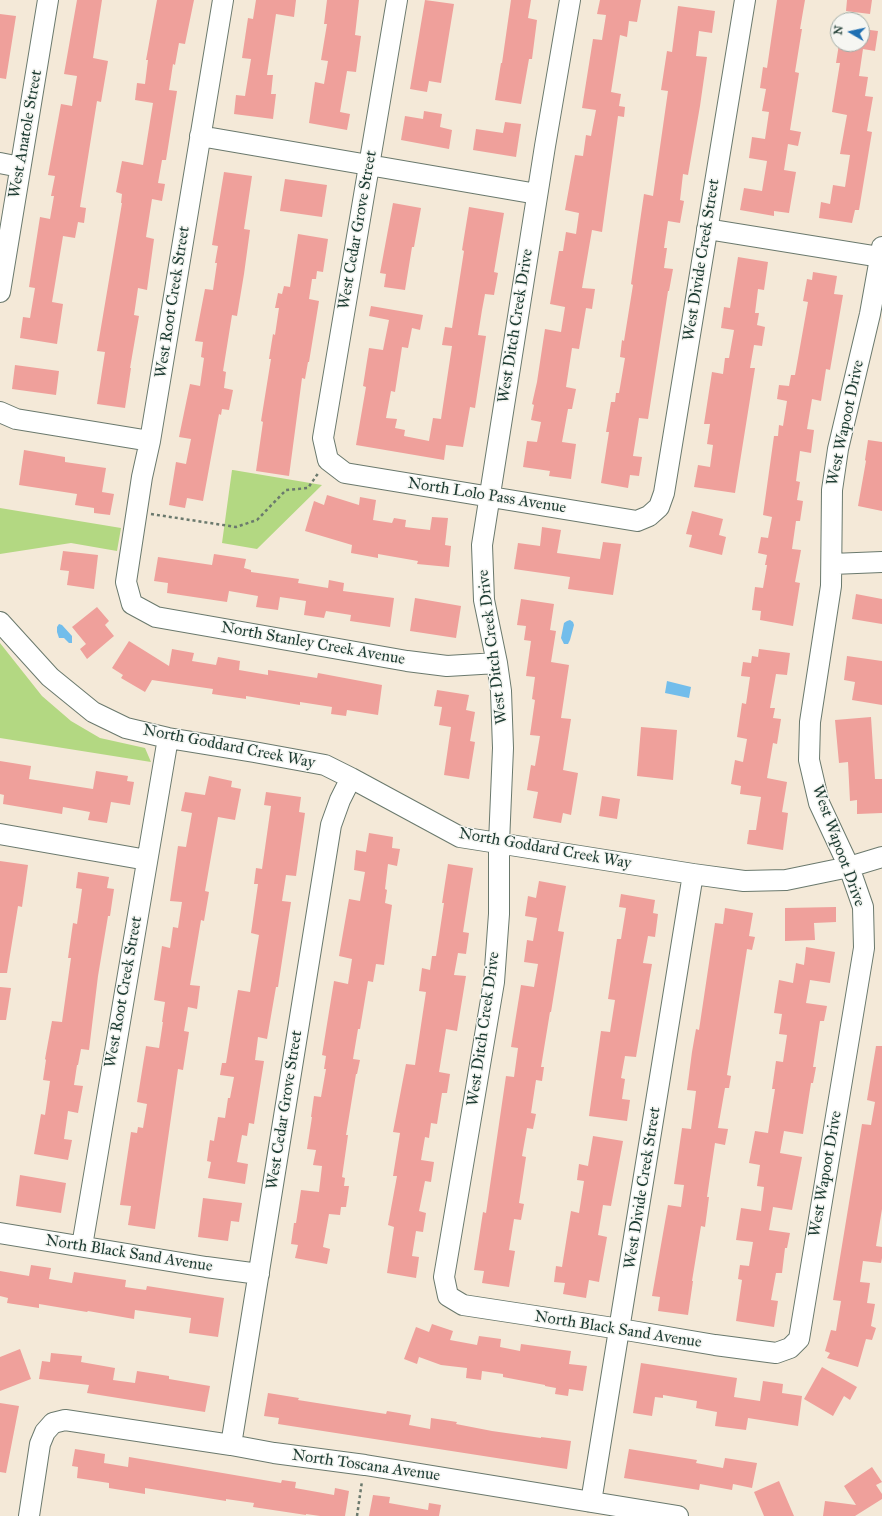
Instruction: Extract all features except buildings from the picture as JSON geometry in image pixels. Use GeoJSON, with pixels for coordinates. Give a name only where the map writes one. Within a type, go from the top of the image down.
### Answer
{"type":"FeatureCollection","features":[{"type":"Feature","properties":{"kind":"street","name":"West Anatole Street"},"geometry":{"type":"LineString","coordinates":[[0,292],[48,0]]}},
{"type":"Feature","properties":{"kind":"street","name":"West Root Creek Street"},"geometry":{"type":"LineString","coordinates":[[132,604],[126,582],[142,477],[150,442],[223,0]]}},
{"type":"Feature","properties":{"kind":"street","name":"West Cedar Grove Street"},"geometry":{"type":"LineString","coordinates":[[328,460],[323,438],[370,166],[396,0]]}},
{"type":"Feature","properties":{"kind":"street","name":"West Ditch Creek Drive"},"geometry":{"type":"LineString","coordinates":[[448,1296],[444,1277],[494,982],[499,914],[499,843],[503,748],[501,691],[497,663],[484,600],[482,545],[537,194],[570,0]]}},
{"type":"Feature","properties":{"kind":"street","name":"West Divide Creek Street"},"geometry":{"type":"LineString","coordinates":[[650,516],[659,507],[664,493],[745,0]]}},
{"type":"Feature","properties":{"kind":"street"},"geometry":{"type":"LineString","coordinates":[[200,136],[537,194]]}},
{"type":"Feature","properties":{"kind":"street"},"geometry":{"type":"LineString","coordinates":[[0,163],[20,167]]}},
{"type":"Feature","properties":{"kind":"street"},"geometry":{"type":"LineString","coordinates":[[707,228],[881,252]]}},
{"type":"Feature","properties":{"kind":"street","name":"West Wapoot Drive"},"geometry":{"type":"LineString","coordinates":[[790,1348],[799,1339],[864,948],[863,908],[849,867],[819,803],[809,760],[810,722],[831,586],[832,490],[837,456],[870,314],[881,252]]}},
{"type":"Feature","properties":{"kind":"street"},"geometry":{"type":"LineString","coordinates":[[0,412],[16,419],[150,442]]}},
{"type":"Feature","properties":{"kind":"street","name":"North Lolo Pass Avenue"},"geometry":{"type":"LineString","coordinates":[[328,460],[345,473],[638,521],[650,516]]}},
{"type":"Feature","properties":{"kind":"street"},"geometry":{"type":"LineString","coordinates":[[832,564],[882,562]]}},
{"type":"Feature","properties":{"kind":"street","name":"North Stanley Creek Avenue"},"geometry":{"type":"LineString","coordinates":[[132,604],[156,617],[407,661],[447,666],[497,663]]}},
{"type":"Feature","properties":{"kind":"street","name":"North Goddard Creek Way"},"geometry":{"type":"LineString","coordinates":[[0,622],[50,677],[93,712],[126,728],[168,738],[325,765],[460,837],[744,881],[786,880],[849,867],[882,857]]}},
{"type":"Feature","properties":{"kind":"street","name":"West Root Creek Street"},"geometry":{"type":"LineString","coordinates":[[82,1246],[168,738]]}},
{"type":"Feature","properties":{"kind":"street","name":"West Cedar Grove Street"},"geometry":{"type":"LineString","coordinates":[[231,1445],[331,825],[340,800],[351,778]]}},
{"type":"Feature","properties":{"kind":"street"},"geometry":{"type":"LineString","coordinates":[[0,834],[147,860]]}},
{"type":"Feature","properties":{"kind":"street","name":"West Divide Creek Street"},"geometry":{"type":"LineString","coordinates":[[591,1502],[693,874]]}},
{"type":"Feature","properties":{"kind":"street","name":"North Black Sand Avenue"},"geometry":{"type":"LineString","coordinates":[[0,1233],[258,1274]]}},
{"type":"Feature","properties":{"kind":"street","name":"North Black Sand Avenue"},"geometry":{"type":"LineString","coordinates":[[448,1296],[463,1305],[492,1311],[620,1329],[715,1345],[776,1353],[790,1348]]}},
{"type":"Feature","properties":{"kind":"street","name":"North Toscana Avenue"},"geometry":{"type":"LineString","coordinates":[[29,1516],[40,1444],[45,1432],[53,1423],[65,1420],[274,1453],[365,1465],[678,1516]]}},
{"type":"Feature","properties":{"kind":"path"},"geometry":{"type":"LineString","coordinates":[[137,512],[236,527],[257,520],[286,490],[308,488],[328,460]]}},
{"type":"Feature","properties":{"kind":"path"},"geometry":{"type":"LineString","coordinates":[[357,1516],[365,1465]]}},
{"type":"Feature","properties":{"kind":"green space"},"geometry":{"type":"Polygon","coordinates":[[[232,470],[322,485],[257,549],[222,543],[232,470]]]}},
{"type":"Feature","properties":{"kind":"green space"},"geometry":{"type":"Polygon","coordinates":[[[0,508],[121,528],[117,551],[71,543],[0,554],[0,508]]]}},
{"type":"Feature","properties":{"kind":"green space"},"geometry":{"type":"Polygon","coordinates":[[[0,643],[42,696],[71,721],[100,738],[145,748],[151,762],[0,738],[0,643]]]}},
{"type":"Feature","properties":{"kind":"water"},"geometry":{"type":"Polygon","coordinates":[[[570,620],[574,625],[568,644],[564,644],[561,638],[564,623],[570,620]]]}},
{"type":"Feature","properties":{"kind":"water"},"geometry":{"type":"Polygon","coordinates":[[[59,624],[62,625],[72,636],[72,643],[69,643],[64,638],[59,638],[57,627],[59,624]]]}},
{"type":"Feature","properties":{"kind":"water"},"geometry":{"type":"Polygon","coordinates":[[[667,681],[691,687],[689,698],[665,693],[667,681]]]}}]}
